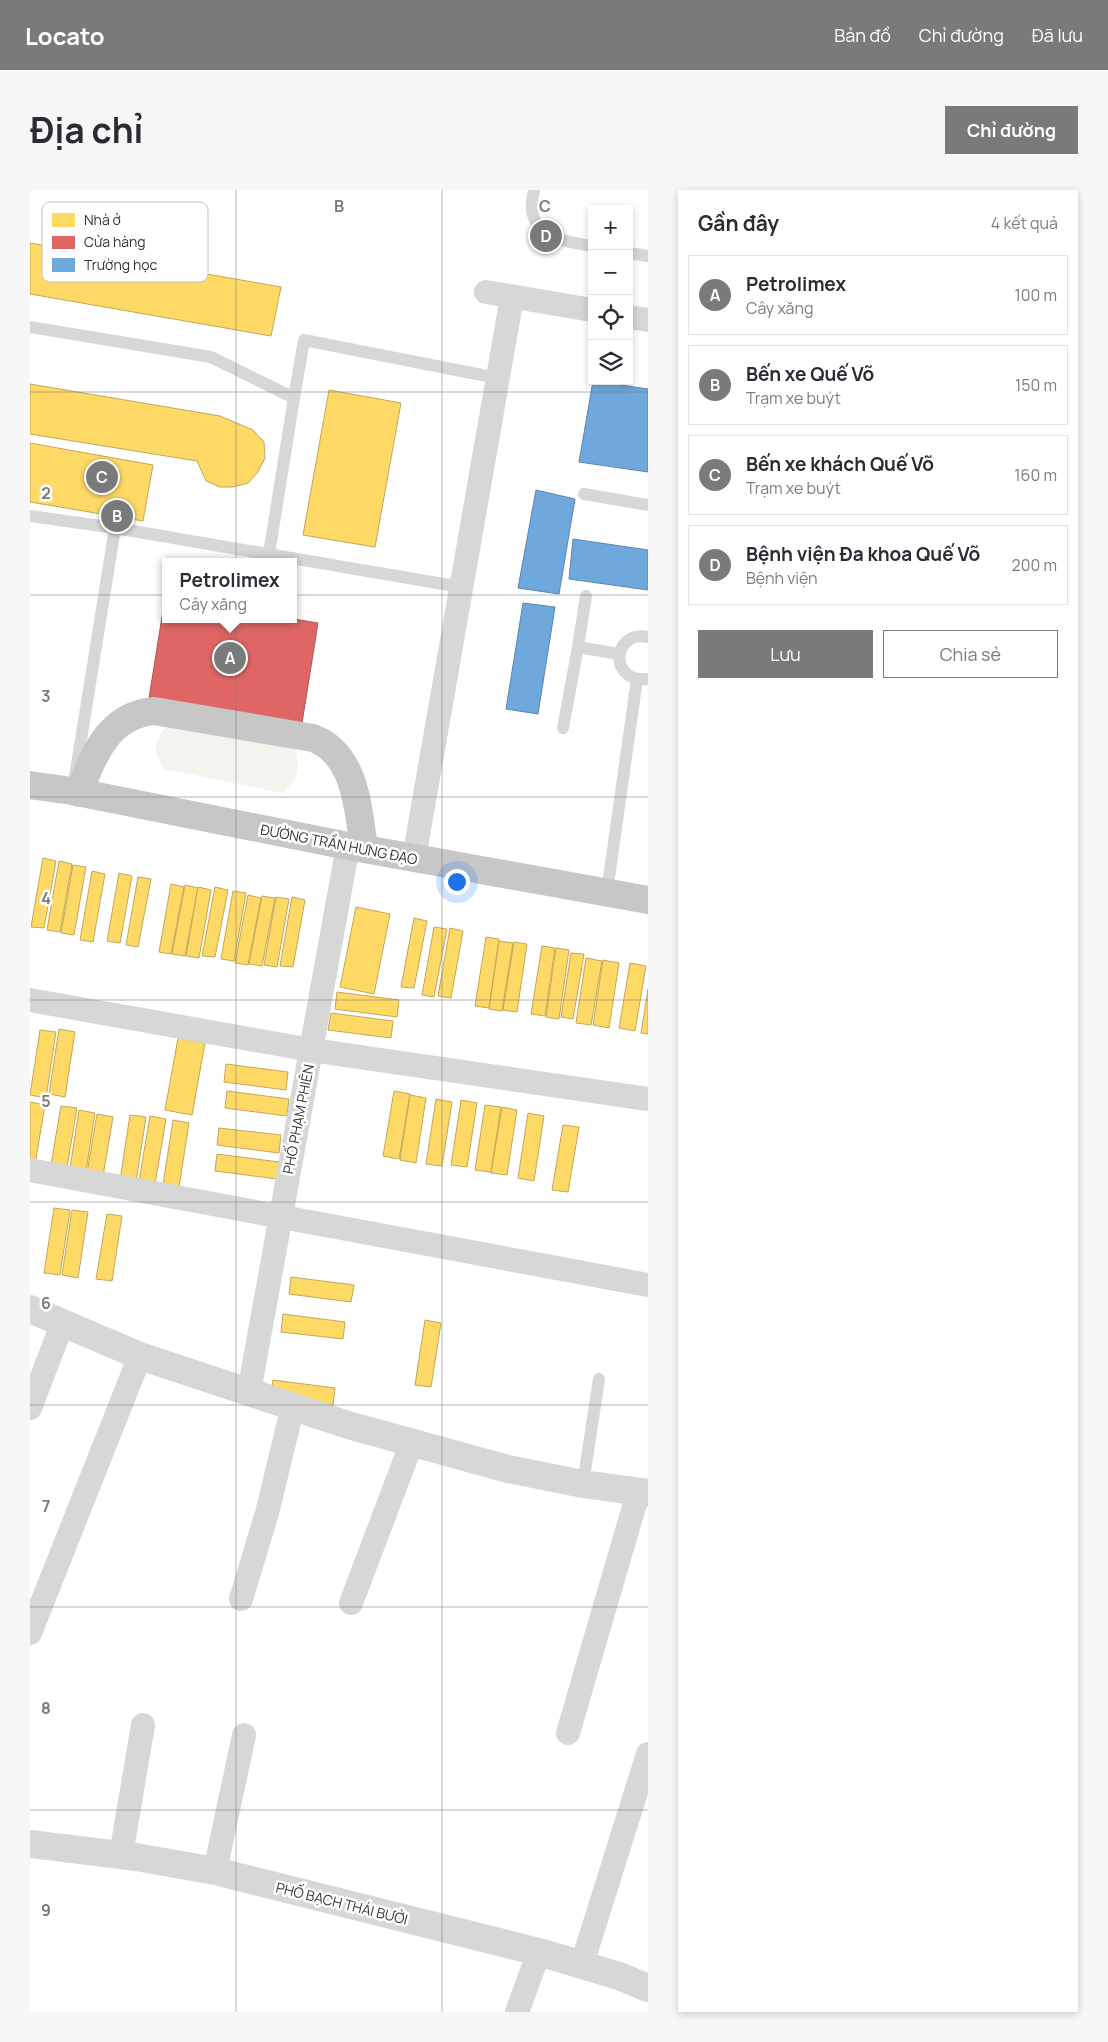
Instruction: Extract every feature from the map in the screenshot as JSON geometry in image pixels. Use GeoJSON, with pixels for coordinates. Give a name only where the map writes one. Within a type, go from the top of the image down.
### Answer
{"type":"FeatureCollection","features":[{"type":"Feature","properties":{"kind":"highway"},"geometry":{"type":"LineString","coordinates":[[76,792],[93,755],[103,740],[126,720],[145,712],[154,711],[313,738],[324,742],[344,763],[355,795],[356,847]]}},
{"type":"Feature","properties":{"kind":"highway","name":"ĐƯỜNG TRẦN HƯNG ĐẠO"},"geometry":{"type":"LineString","coordinates":[[30,785],[76,792],[414,858],[648,900]]}},
{"type":"Feature","properties":{"kind":"street"},"geometry":{"type":"LineString","coordinates":[[486,292],[588,309]]}},
{"type":"Feature","properties":{"kind":"street"},"geometry":{"type":"LineString","coordinates":[[414,858],[512,296]]}},
{"type":"Feature","properties":{"kind":"street"},"geometry":{"type":"LineString","coordinates":[[633,318],[648,320]]}},
{"type":"Feature","properties":{"kind":"street","name":"PHỐ PHẠM PHIÊN"},"geometry":{"type":"LineString","coordinates":[[249,1392],[280,1215],[312,1050],[356,847]]}},
{"type":"Feature","properties":{"kind":"street"},"geometry":{"type":"LineString","coordinates":[[30,1000],[312,1050],[648,1099]]}},
{"type":"Feature","properties":{"kind":"street"},"geometry":{"type":"LineString","coordinates":[[30,1170],[648,1285]]}},
{"type":"Feature","properties":{"kind":"street"},"geometry":{"type":"LineString","coordinates":[[30,1309],[140,1356],[348,1425],[508,1468],[583,1484],[643,1493],[568,1733]]}},
{"type":"Feature","properties":{"kind":"street"},"geometry":{"type":"LineString","coordinates":[[30,1408],[63,1322]]}},
{"type":"Feature","properties":{"kind":"street"},"geometry":{"type":"LineString","coordinates":[[30,1633],[140,1356]]}},
{"type":"Feature","properties":{"kind":"street"},"geometry":{"type":"LineString","coordinates":[[242,1599],[267,1513],[293,1406]]}},
{"type":"Feature","properties":{"kind":"street"},"geometry":{"type":"LineString","coordinates":[[351,1602],[412,1442]]}},
{"type":"Feature","properties":{"kind":"street"},"geometry":{"type":"LineString","coordinates":[[122,1855],[143,1725]]}},
{"type":"Feature","properties":{"kind":"street"},"geometry":{"type":"LineString","coordinates":[[215,1871],[244,1735]]}},
{"type":"Feature","properties":{"kind":"street"},"geometry":{"type":"LineString","coordinates":[[582,1964],[648,1754]]}},
{"type":"Feature","properties":{"kind":"street","name":"PHỐ BẠCH THÁI BƯỞI"},"geometry":{"type":"LineString","coordinates":[[30,1844],[122,1855],[215,1871],[539,1952],[619,1976],[648,1988]]}},
{"type":"Feature","properties":{"kind":"street"},"geometry":{"type":"LineString","coordinates":[[517,2012],[539,1952]]}},
{"type":"Feature","properties":{"kind":"lane"},"geometry":{"type":"LineString","coordinates":[[534,190],[532,209],[536,224],[547,235],[567,242],[588,245]]}},
{"type":"Feature","properties":{"kind":"lane"},"geometry":{"type":"LineString","coordinates":[[633,254],[648,256]]}},
{"type":"Feature","properties":{"kind":"lane"},"geometry":{"type":"LineString","coordinates":[[30,327],[211,357],[294,398]]}},
{"type":"Feature","properties":{"kind":"lane"},"geometry":{"type":"LineString","coordinates":[[269,554],[304,340],[497,378]]}},
{"type":"Feature","properties":{"kind":"lane"},"geometry":{"type":"LineString","coordinates":[[584,494],[648,505]]}},
{"type":"Feature","properties":{"kind":"lane"},"geometry":{"type":"LineString","coordinates":[[30,516],[115,528],[292,558]]}},
{"type":"Feature","properties":{"kind":"lane"},"geometry":{"type":"LineString","coordinates":[[76,792],[115,528]]}},
{"type":"Feature","properties":{"kind":"lane"},"geometry":{"type":"LineString","coordinates":[[297,559],[461,587]]}},
{"type":"Feature","properties":{"kind":"lane"},"geometry":{"type":"LineString","coordinates":[[563,728],[586,596]]}},
{"type":"Feature","properties":{"kind":"lane"},"geometry":{"type":"LineString","coordinates":[[607,892],[643,679],[627,674],[622,669],[619,654],[626,641],[647,633]]}},
{"type":"Feature","properties":{"kind":"lane"},"geometry":{"type":"LineString","coordinates":[[578,647],[619,654]]}},
{"type":"Feature","properties":{"kind":"lane"},"geometry":{"type":"LineString","coordinates":[[583,1484],[599,1379]]}},
{"type":"Feature","properties":{"kind":"shaded area"},"geometry":{"type":"Polygon","coordinates":[[[169,724],[296,749],[298,768],[295,779],[283,793],[164,769],[160,763],[156,746],[160,735],[169,724]]]}},
{"type":"Feature","properties":{"kind":"building: Nhà ở"},"geometry":{"type":"Polygon","coordinates":[[[30,243],[42,245],[42,282],[208,282],[208,274],[281,287],[271,336],[30,294],[30,243]]]}},
{"type":"Feature","properties":{"kind":"building: Nhà ở"},"geometry":{"type":"Polygon","coordinates":[[[30,384],[220,416],[253,430],[264,442],[265,458],[258,472],[248,483],[233,487],[220,487],[206,481],[197,461],[30,434],[30,384]]]}},
{"type":"Feature","properties":{"kind":"building: Nhà ở"},"geometry":{"type":"Polygon","coordinates":[[[329,390],[401,403],[375,547],[303,535],[329,390]]]}},
{"type":"Feature","properties":{"kind":"building: Nhà ở"},"geometry":{"type":"Polygon","coordinates":[[[30,443],[153,465],[143,521],[30,502],[30,443]]]}},
{"type":"Feature","properties":{"kind":"building: Nhà ở"},"geometry":{"type":"Polygon","coordinates":[[[43,858],[56,861],[44,928],[31,927],[43,858]]]}},
{"type":"Feature","properties":{"kind":"building: Nhà ở"},"geometry":{"type":"Polygon","coordinates":[[[59,861],[72,864],[60,932],[47,930],[59,861]]]}},
{"type":"Feature","properties":{"kind":"building: Nhà ở"},"geometry":{"type":"Polygon","coordinates":[[[73,865],[86,867],[74,935],[61,933],[73,865]]]}},
{"type":"Feature","properties":{"kind":"building: Nhà ở"},"geometry":{"type":"Polygon","coordinates":[[[92,871],[105,874],[93,942],[80,940],[92,871]]]}},
{"type":"Feature","properties":{"kind":"building: Nhà ở"},"geometry":{"type":"Polygon","coordinates":[[[119,873],[132,876],[120,943],[107,941],[119,873]]]}},
{"type":"Feature","properties":{"kind":"building: Nhà ở"},"geometry":{"type":"Polygon","coordinates":[[[138,877],[151,879],[138,947],[126,945],[138,877]]]}},
{"type":"Feature","properties":{"kind":"building: Nhà ở"},"geometry":{"type":"Polygon","coordinates":[[[171,884],[184,887],[171,954],[159,952],[171,884]]]}},
{"type":"Feature","properties":{"kind":"building: Nhà ở"},"geometry":{"type":"Polygon","coordinates":[[[185,885],[198,888],[185,956],[172,954],[185,885]]]}},
{"type":"Feature","properties":{"kind":"building: Nhà ở"},"geometry":{"type":"Polygon","coordinates":[[[198,887],[211,890],[199,958],[186,956],[198,887]]]}},
{"type":"Feature","properties":{"kind":"building: Nhà ở"},"geometry":{"type":"Polygon","coordinates":[[[215,887],[228,890],[215,957],[202,956],[215,887]]]}},
{"type":"Feature","properties":{"kind":"building: Nhà ở"},"geometry":{"type":"Polygon","coordinates":[[[233,891],[246,893],[234,961],[221,959],[233,891]]]}},
{"type":"Feature","properties":{"kind":"building: Nhà ở"},"geometry":{"type":"Polygon","coordinates":[[[248,895],[261,898],[248,965],[235,963],[248,895]]]}},
{"type":"Feature","properties":{"kind":"building: Nhà ở"},"geometry":{"type":"Polygon","coordinates":[[[262,896],[275,898],[262,966],[249,964],[262,896]]]}},
{"type":"Feature","properties":{"kind":"building: Nhà ở"},"geometry":{"type":"Polygon","coordinates":[[[276,897],[289,899],[277,967],[264,965],[276,897]]]}},
{"type":"Feature","properties":{"kind":"building: Nhà ở"},"geometry":{"type":"Polygon","coordinates":[[[292,897],[305,900],[293,967],[280,966],[292,897]]]}},
{"type":"Feature","properties":{"kind":"building: Nhà ở"},"geometry":{"type":"Polygon","coordinates":[[[356,907],[390,914],[374,994],[340,987],[356,907]]]}},
{"type":"Feature","properties":{"kind":"building: Nhà ở"},"geometry":{"type":"Polygon","coordinates":[[[414,918],[427,921],[414,988],[401,987],[414,918]]]}},
{"type":"Feature","properties":{"kind":"building: Nhà ở"},"geometry":{"type":"Polygon","coordinates":[[[434,927],[447,929],[434,997],[422,995],[434,927]]]}},
{"type":"Feature","properties":{"kind":"building: Nhà ở"},"geometry":{"type":"Polygon","coordinates":[[[450,928],[463,931],[451,998],[438,996],[450,928]]]}},
{"type":"Feature","properties":{"kind":"building: Nhà ở"},"geometry":{"type":"Polygon","coordinates":[[[486,937],[499,939],[489,1008],[475,1006],[486,937]]]}},
{"type":"Feature","properties":{"kind":"building: Nhà ở"},"geometry":{"type":"Polygon","coordinates":[[[499,941],[513,943],[502,1011],[489,1009],[499,941]]]}},
{"type":"Feature","properties":{"kind":"building: Nhà ở"},"geometry":{"type":"Polygon","coordinates":[[[514,942],[527,944],[517,1012],[503,1010],[514,942]]]}},
{"type":"Feature","properties":{"kind":"building: Nhà ở"},"geometry":{"type":"Polygon","coordinates":[[[542,946],[555,948],[545,1016],[531,1014],[542,946]]]}},
{"type":"Feature","properties":{"kind":"building: Nhà ở"},"geometry":{"type":"Polygon","coordinates":[[[556,948],[569,950],[559,1019],[546,1017],[556,948]]]}},
{"type":"Feature","properties":{"kind":"building: Nhà ở"},"geometry":{"type":"Polygon","coordinates":[[[571,953],[584,954],[573,1019],[561,1017],[571,953]]]}},
{"type":"Feature","properties":{"kind":"building: Nhà ở"},"geometry":{"type":"Polygon","coordinates":[[[586,958],[602,961],[591,1025],[576,1023],[586,958]]]}},
{"type":"Feature","properties":{"kind":"building: Nhà ở"},"geometry":{"type":"Polygon","coordinates":[[[603,960],[619,963],[609,1028],[593,1025],[603,960]]]}},
{"type":"Feature","properties":{"kind":"building: Nhà ở"},"geometry":{"type":"Polygon","coordinates":[[[630,963],[646,966],[635,1031],[619,1028],[630,963]]]}},
{"type":"Feature","properties":{"kind":"building: Nhà ở"},"geometry":{"type":"Polygon","coordinates":[[[648,989],[648,1034],[641,1033],[648,989]]]}},
{"type":"Feature","properties":{"kind":"building: Nhà ở"},"geometry":{"type":"Polygon","coordinates":[[[337,992],[399,1000],[397,1017],[335,1009],[337,992]]]}},
{"type":"Feature","properties":{"kind":"building: Nhà ở"},"geometry":{"type":"Polygon","coordinates":[[[331,1013],[393,1021],[391,1038],[328,1030],[331,1013]]]}},
{"type":"Feature","properties":{"kind":"building: Nhà ở"},"geometry":{"type":"Polygon","coordinates":[[[59,1029],[75,1032],[65,1097],[49,1094],[59,1029]]]}},
{"type":"Feature","properties":{"kind":"building: Nhà ở"},"geometry":{"type":"Polygon","coordinates":[[[40,1030],[56,1032],[46,1098],[30,1095],[40,1030]]]}},
{"type":"Feature","properties":{"kind":"building: Nhà ở"},"geometry":{"type":"Polygon","coordinates":[[[178,1038],[205,1043],[192,1115],[165,1110],[178,1038]]]}},
{"type":"Feature","properties":{"kind":"building: Nhà ở"},"geometry":{"type":"Polygon","coordinates":[[[226,1064],[288,1072],[286,1090],[224,1082],[226,1064]]]}},
{"type":"Feature","properties":{"kind":"building: Nhà ở"},"geometry":{"type":"Polygon","coordinates":[[[227,1091],[289,1099],[287,1116],[225,1108],[227,1091]]]}},
{"type":"Feature","properties":{"kind":"building: Nhà ở"},"geometry":{"type":"Polygon","coordinates":[[[394,1091],[410,1094],[399,1159],[383,1156],[394,1091]]]}},
{"type":"Feature","properties":{"kind":"building: Nhà ở"},"geometry":{"type":"Polygon","coordinates":[[[410,1095],[426,1098],[416,1163],[400,1160],[410,1095]]]}},
{"type":"Feature","properties":{"kind":"building: Nhà ở"},"geometry":{"type":"Polygon","coordinates":[[[436,1099],[452,1102],[442,1166],[426,1164],[436,1099]]]}},
{"type":"Feature","properties":{"kind":"building: Nhà ở"},"geometry":{"type":"Polygon","coordinates":[[[461,1100],[477,1103],[467,1167],[451,1165],[461,1100]]]}},
{"type":"Feature","properties":{"kind":"building: Nhà ở"},"geometry":{"type":"Polygon","coordinates":[[[30,1102],[45,1105],[34,1170],[30,1169],[30,1102]]]}},
{"type":"Feature","properties":{"kind":"building: Nhà ở"},"geometry":{"type":"Polygon","coordinates":[[[485,1105],[501,1107],[491,1172],[475,1170],[485,1105]]]}},
{"type":"Feature","properties":{"kind":"building: Nhà ở"},"geometry":{"type":"Polygon","coordinates":[[[61,1106],[77,1108],[66,1173],[50,1170],[61,1106]]]}},
{"type":"Feature","properties":{"kind":"building: Nhà ở"},"geometry":{"type":"Polygon","coordinates":[[[502,1107],[517,1110],[507,1175],[491,1173],[502,1107]]]}},
{"type":"Feature","properties":{"kind":"building: Nhà ở"},"geometry":{"type":"Polygon","coordinates":[[[79,1110],[95,1113],[85,1178],[69,1175],[79,1110]]]}},
{"type":"Feature","properties":{"kind":"building: Nhà ở"},"geometry":{"type":"Polygon","coordinates":[[[528,1113],[544,1116],[534,1181],[518,1178],[528,1113]]]}},
{"type":"Feature","properties":{"kind":"building: Nhà ở"},"geometry":{"type":"Polygon","coordinates":[[[97,1114],[113,1117],[102,1182],[86,1179],[97,1114]]]}},
{"type":"Feature","properties":{"kind":"building: Nhà ở"},"geometry":{"type":"Polygon","coordinates":[[[130,1115],[146,1117],[136,1182],[120,1180],[130,1115]]]}},
{"type":"Feature","properties":{"kind":"building: Nhà ở"},"geometry":{"type":"Polygon","coordinates":[[[150,1116],[166,1119],[155,1184],[139,1181],[150,1116]]]}},
{"type":"Feature","properties":{"kind":"building: Nhà ở"},"geometry":{"type":"Polygon","coordinates":[[[173,1120],[189,1123],[179,1187],[163,1185],[173,1120]]]}},
{"type":"Feature","properties":{"kind":"building: Nhà ở"},"geometry":{"type":"Polygon","coordinates":[[[563,1125],[579,1127],[568,1192],[552,1190],[563,1125]]]}},
{"type":"Feature","properties":{"kind":"building: Nhà ở"},"geometry":{"type":"Polygon","coordinates":[[[219,1128],[281,1135],[279,1153],[217,1145],[219,1128]]]}},
{"type":"Feature","properties":{"kind":"building: Nhà ở"},"geometry":{"type":"Polygon","coordinates":[[[217,1154],[279,1162],[277,1179],[215,1171],[217,1154]]]}},
{"type":"Feature","properties":{"kind":"building: Nhà ở"},"geometry":{"type":"Polygon","coordinates":[[[54,1208],[70,1210],[60,1275],[44,1273],[54,1208]]]}},
{"type":"Feature","properties":{"kind":"building: Nhà ở"},"geometry":{"type":"Polygon","coordinates":[[[72,1210],[88,1212],[78,1278],[62,1275],[72,1210]]]}},
{"type":"Feature","properties":{"kind":"building: Nhà ở"},"geometry":{"type":"Polygon","coordinates":[[[107,1214],[122,1216],[112,1281],[96,1279],[107,1214]]]}},
{"type":"Feature","properties":{"kind":"building: Nhà ở"},"geometry":{"type":"Polygon","coordinates":[[[291,1277],[354,1285],[351,1302],[289,1294],[291,1277]]]}},
{"type":"Feature","properties":{"kind":"building: Nhà ở"},"geometry":{"type":"Polygon","coordinates":[[[283,1314],[345,1322],[343,1339],[281,1332],[283,1314]]]}},
{"type":"Feature","properties":{"kind":"building: Nhà ở"},"geometry":{"type":"Polygon","coordinates":[[[425,1320],[441,1323],[431,1387],[415,1385],[425,1320]]]}},
{"type":"Feature","properties":{"kind":"building: Nhà ở"},"geometry":{"type":"Polygon","coordinates":[[[273,1380],[335,1388],[333,1405],[270,1398],[273,1380]]]}},
{"type":"Feature","properties":{"kind":"building: Cửa hàng"},"geometry":{"type":"Polygon","coordinates":[[[162,617],[162,623],[297,623],[297,620],[318,623],[302,723],[149,698],[162,617]]]}},
{"type":"Feature","properties":{"kind":"building: Trường học"},"geometry":{"type":"Polygon","coordinates":[[[592,385],[620,385],[648,389],[648,472],[579,462],[592,385]]]}},
{"type":"Feature","properties":{"kind":"building: Trường học"},"geometry":{"type":"Polygon","coordinates":[[[536,490],[575,499],[559,594],[518,588],[536,490]]]}},
{"type":"Feature","properties":{"kind":"building: Trường học"},"geometry":{"type":"Polygon","coordinates":[[[573,539],[648,550],[648,590],[569,579],[573,539]]]}},
{"type":"Feature","properties":{"kind":"building: Trường học"},"geometry":{"type":"Polygon","coordinates":[[[523,603],[555,607],[538,714],[506,709],[523,603]]]}},
{"type":"Feature","properties":{"kind":"place","name":"Bệnh viện Đa khoa Quế Võ"},"geometry":{"type":"Point","coordinates":[546,236]}},
{"type":"Feature","properties":{"kind":"place","name":"Bến xe khách Quế Võ"},"geometry":{"type":"Point","coordinates":[102,477]}},
{"type":"Feature","properties":{"kind":"place","name":"Bến xe Quế Võ"},"geometry":{"type":"Point","coordinates":[117,516]}},
{"type":"Feature","properties":{"kind":"place","name":"Petrolimex"},"geometry":{"type":"Point","coordinates":[230,658]}}]}
